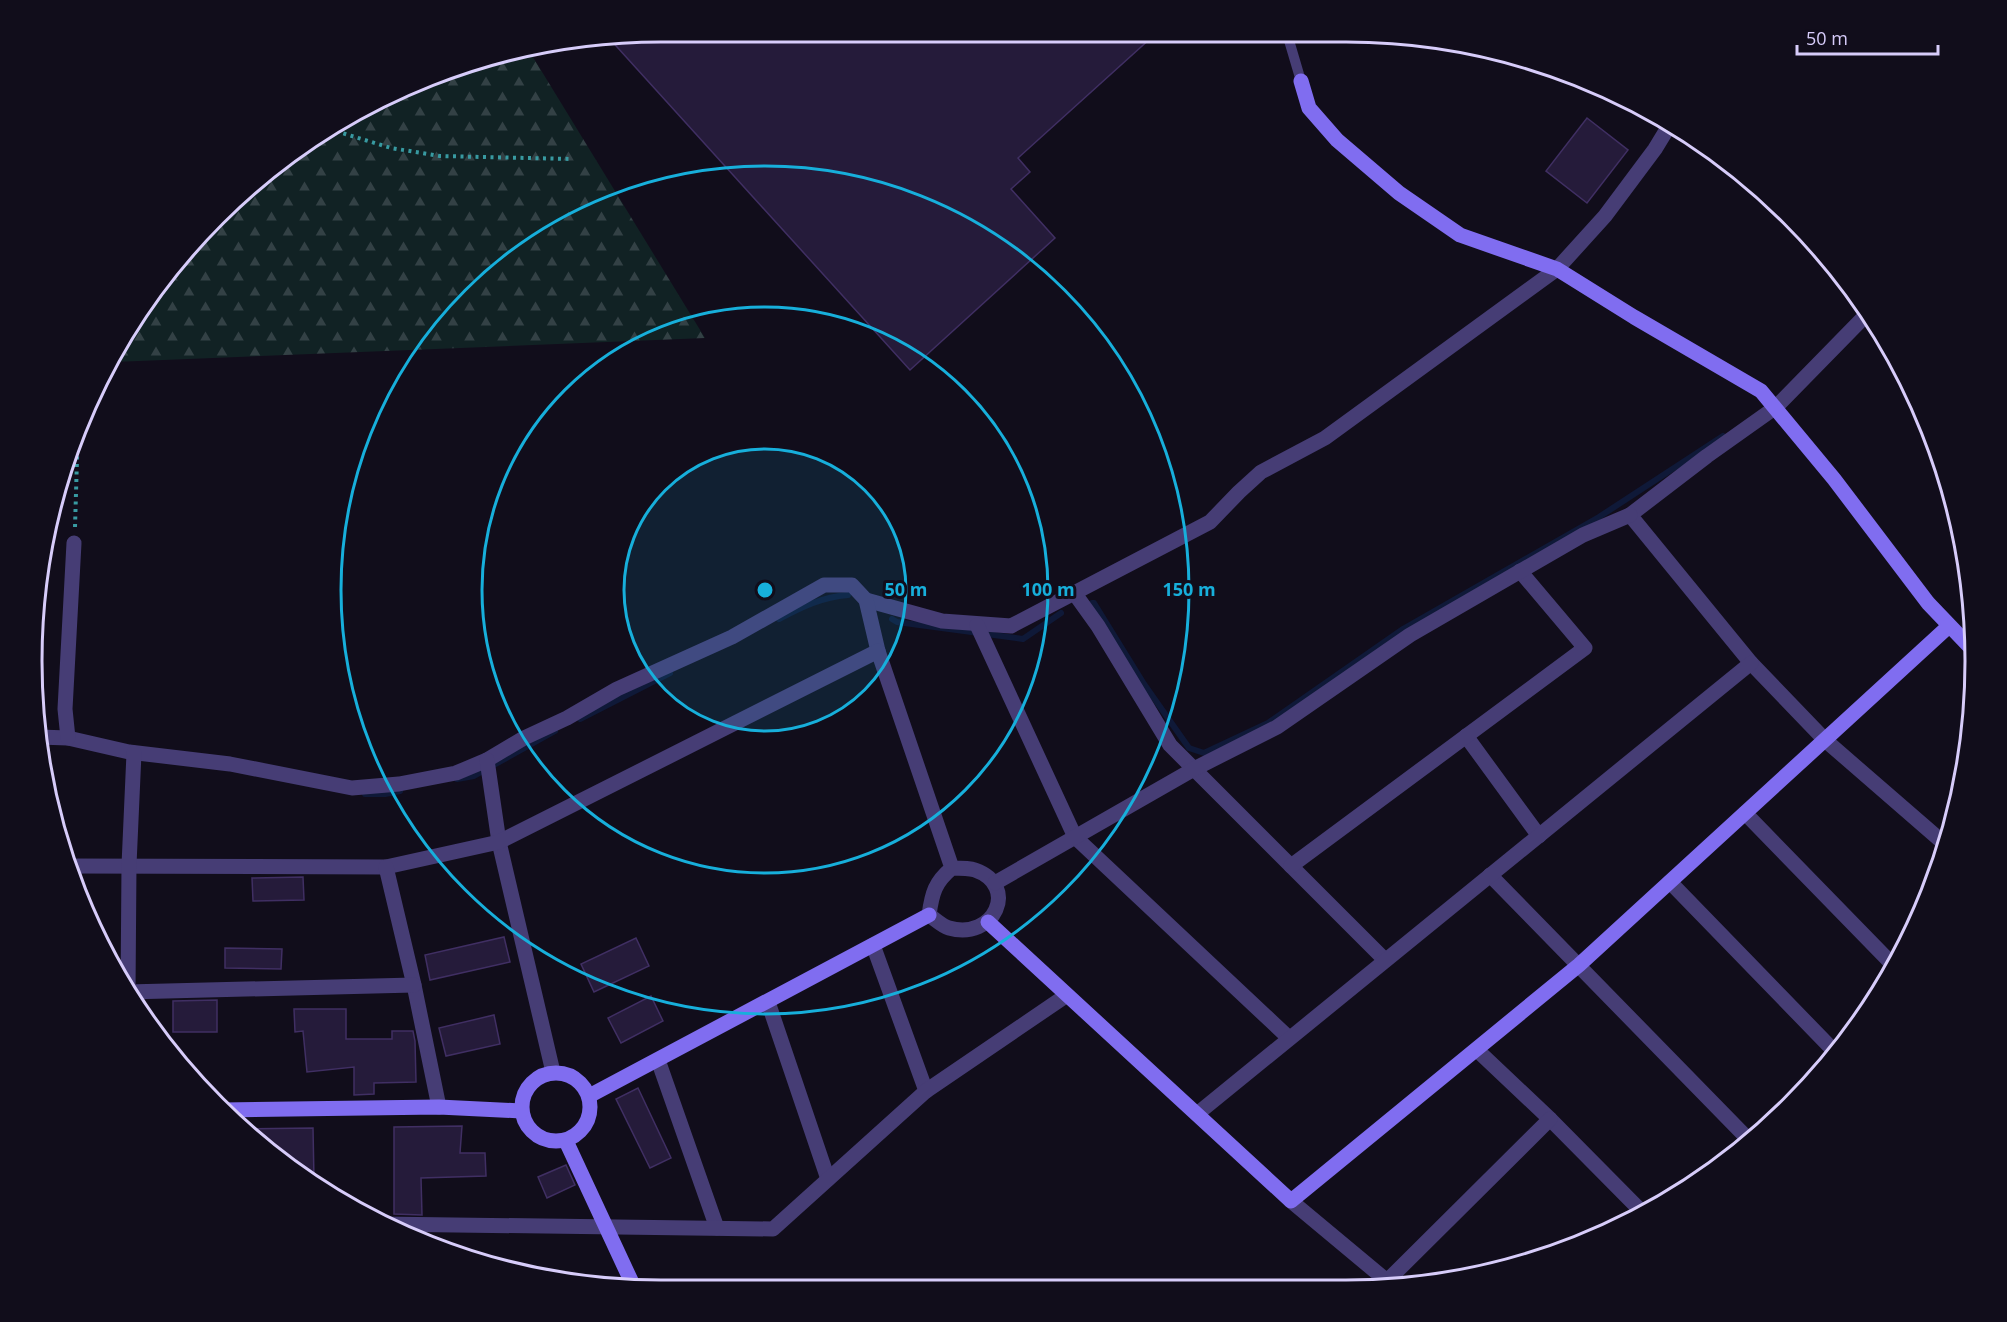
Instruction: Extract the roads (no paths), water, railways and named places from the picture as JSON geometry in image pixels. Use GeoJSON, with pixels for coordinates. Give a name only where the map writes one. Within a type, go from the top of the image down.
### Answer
{"type":"FeatureCollection","features":[{"type":"Feature","properties":{"kind":"street"},"geometry":{"type":"LineString","coordinates":[[1301,81],[1309,108],[1337,140],[1399,193],[1460,235],[1557,269],[1761,391],[1834,479],[1928,603],[1965,642]]}},
{"type":"Feature","properties":{"kind":"street"},"geometry":{"type":"LineString","coordinates":[[866,600],[942,621],[1011,626],[1210,522],[1261,472],[1326,438],[1557,269],[1605,216],[1656,149],[1666,131]]}},
{"type":"Feature","properties":{"kind":"street"},"geometry":{"type":"LineString","coordinates":[[995,883],[1194,769],[1277,727],[1410,635],[1520,571],[1583,535],[1630,515],[1776,407],[1863,320]]}},
{"type":"Feature","properties":{"kind":"street"},"geometry":{"type":"LineString","coordinates":[[1630,515],[1751,663],[1825,740],[1939,839]]}},
{"type":"Feature","properties":{"kind":"street"},"geometry":{"type":"LineString","coordinates":[[68,738],[64,709],[74,543]]}},
{"type":"Feature","properties":{"kind":"street"},"geometry":{"type":"LineString","coordinates":[[1291,866],[1585,648],[1520,571]]}},
{"type":"Feature","properties":{"kind":"street"},"geometry":{"type":"LineString","coordinates":[[47,737],[68,738],[135,753],[230,764],[352,788],[399,784],[456,773],[488,760],[524,738],[567,718],[617,689],[732,637],[824,585],[852,585],[866,600],[878,651],[952,868]]}},
{"type":"Feature","properties":{"kind":"street"},"geometry":{"type":"LineString","coordinates":[[1075,594],[1098,626],[1170,745],[1385,960]]}},
{"type":"Feature","properties":{"kind":"street"},"geometry":{"type":"LineString","coordinates":[[977,625],[1075,837],[1289,1038]]}},
{"type":"Feature","properties":{"kind":"street"},"geometry":{"type":"LineString","coordinates":[[1291,1201],[1579,965],[1949,626]]}},
{"type":"Feature","properties":{"kind":"street"},"geometry":{"type":"LineString","coordinates":[[77,866],[386,867],[499,842],[878,651]]}},
{"type":"Feature","properties":{"kind":"street"},"geometry":{"type":"LineString","coordinates":[[1197,1113],[1751,663]]}},
{"type":"Feature","properties":{"kind":"street"},"geometry":{"type":"LineString","coordinates":[[1466,736],[1539,836]]}},
{"type":"Feature","properties":{"kind":"street"},"geometry":{"type":"LineString","coordinates":[[127,974],[129,865],[135,753]]}},
{"type":"Feature","properties":{"kind":"street"},"geometry":{"type":"LineString","coordinates":[[488,760],[499,842],[553,1072]]}},
{"type":"Feature","properties":{"kind":"street"},"geometry":{"type":"LineString","coordinates":[[1745,813],[1888,960]]}},
{"type":"Feature","properties":{"kind":"street"},"geometry":{"type":"LineString","coordinates":[[386,867],[414,985],[439,1107]]}},
{"type":"Feature","properties":{"kind":"street"},"geometry":{"type":"LineString","coordinates":[[952,868],[973,869],[986,875],[995,883],[998,894],[995,913],[988,922],[973,930],[948,927],[929,915],[939,879],[952,868]]}},
{"type":"Feature","properties":{"kind":"street"},"geometry":{"type":"LineString","coordinates":[[1490,875],[1744,1135]]}},
{"type":"Feature","properties":{"kind":"street"},"geometry":{"type":"LineString","coordinates":[[1670,882],[1830,1047]]}},
{"type":"Feature","properties":{"kind":"street"},"geometry":{"type":"LineString","coordinates":[[589,1096],[929,915]]}},
{"type":"Feature","properties":{"kind":"street"},"geometry":{"type":"LineString","coordinates":[[988,922],[1291,1201],[1380,1279]]}},
{"type":"Feature","properties":{"kind":"street"},"geometry":{"type":"LineString","coordinates":[[873,945],[926,1091]]}},
{"type":"Feature","properties":{"kind":"street"},"geometry":{"type":"LineString","coordinates":[[138,992],[414,985]]}},
{"type":"Feature","properties":{"kind":"street"},"geometry":{"type":"LineString","coordinates":[[405,1224],[773,1229],[926,1091],[1067,995]]}},
{"type":"Feature","properties":{"kind":"street"},"geometry":{"type":"LineString","coordinates":[[768,1002],[828,1179]]}},
{"type":"Feature","properties":{"kind":"street"},"geometry":{"type":"LineString","coordinates":[[1477,1050],[1550,1119],[1637,1207]]}},
{"type":"Feature","properties":{"kind":"street"},"geometry":{"type":"LineString","coordinates":[[658,1060],[717,1228]]}},
{"type":"Feature","properties":{"kind":"street"},"geometry":{"type":"LineString","coordinates":[[553,1072],[568,1074],[581,1083],[589,1096],[590,1115],[581,1131],[566,1141],[546,1141],[529,1130],[521,1111],[524,1093],[535,1078],[553,1072]]}},
{"type":"Feature","properties":{"kind":"street"},"geometry":{"type":"LineString","coordinates":[[235,1110],[439,1107],[521,1111]]}},
{"type":"Feature","properties":{"kind":"street"},"geometry":{"type":"LineString","coordinates":[[1394,1278],[1550,1119]]}},
{"type":"Feature","properties":{"kind":"street"},"geometry":{"type":"LineString","coordinates":[[566,1141],[630,1279]]}},
{"type":"Feature","properties":{"kind":"lane"},"geometry":{"type":"LineString","coordinates":[[1289,42],[1301,81]]}},
{"type":"Feature","properties":{"kind":"waterway"},"geometry":{"type":"LineString","coordinates":[[1092,603],[1144,684],[1189,748],[1204,753],[1268,723],[1403,629],[1599,517],[1723,436]]}},
{"type":"Feature","properties":{"kind":"waterway"},"geometry":{"type":"LineString","coordinates":[[779,619],[821,600],[848,595]]}},
{"type":"Feature","properties":{"kind":"waterway"},"geometry":{"type":"LineString","coordinates":[[892,619],[897,622],[1023,639],[1061,613]]}},
{"type":"Feature","properties":{"kind":"waterway"},"geometry":{"type":"LineString","coordinates":[[580,719],[670,673]]}},
{"type":"Feature","properties":{"kind":"waterway"},"geometry":{"type":"LineString","coordinates":[[457,779],[474,776],[555,731]]}},
{"type":"Feature","properties":{"kind":"waterway"},"geometry":{"type":"LineString","coordinates":[[365,794],[400,791]]}}]}
